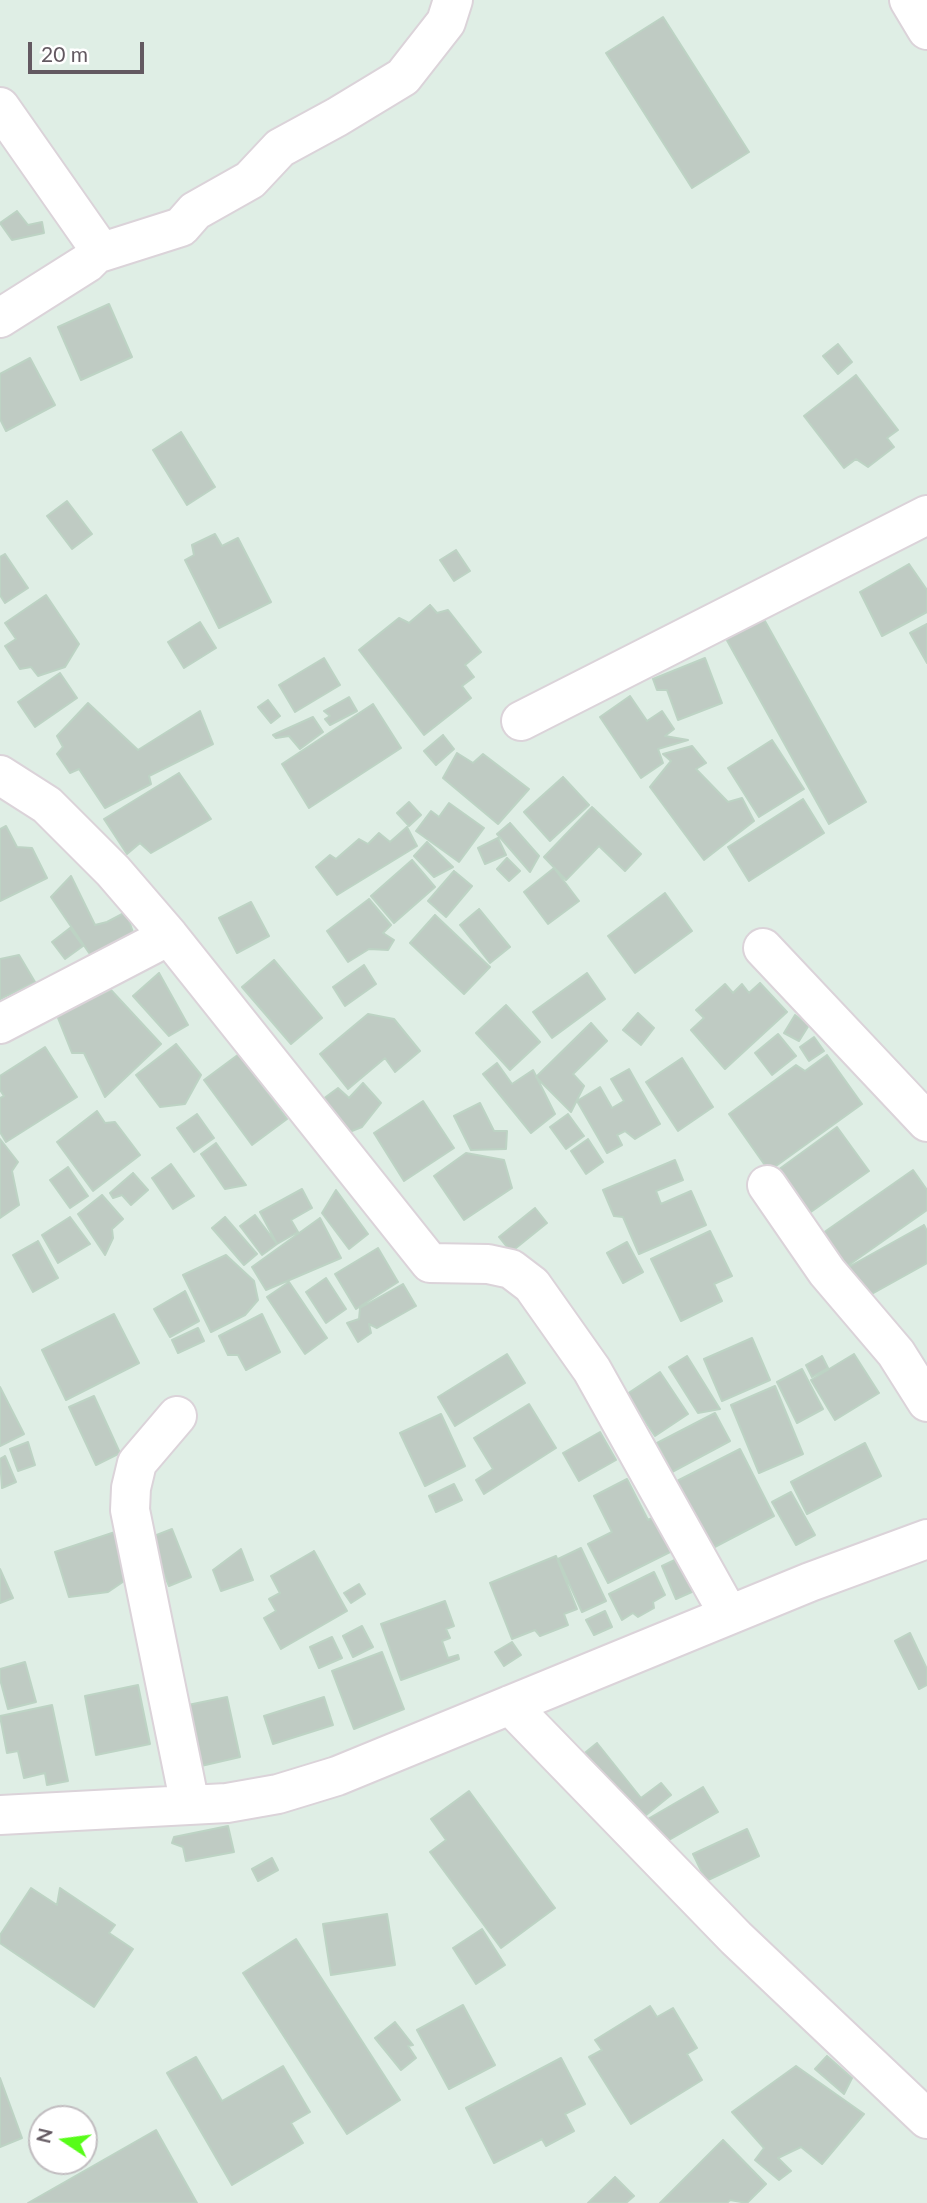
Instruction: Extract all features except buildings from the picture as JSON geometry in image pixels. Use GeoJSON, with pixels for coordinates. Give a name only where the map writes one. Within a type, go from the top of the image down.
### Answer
{"type":"FeatureCollection","features":[{"type":"Feature","properties":{"kind":"street"},"geometry":{"type":"LineString","coordinates":[[0,318],[87,263],[96,254],[181,227],[195,211],[250,180],[280,148],[403,77],[446,22],[453,0]]}},
{"type":"Feature","properties":{"kind":"street"},"geometry":{"type":"LineString","coordinates":[[909,0],[927,30]]}},
{"type":"Feature","properties":{"kind":"street"},"geometry":{"type":"LineString","coordinates":[[0,107],[92,237],[98,247],[96,254]]}},
{"type":"Feature","properties":{"kind":"street"},"geometry":{"type":"LineString","coordinates":[[521,721],[927,515]]}},
{"type":"Feature","properties":{"kind":"street"},"geometry":{"type":"LineString","coordinates":[[0,775],[47,805],[113,871],[169,936],[430,1263],[488,1264],[511,1269],[532,1285],[592,1370],[729,1615]]}},
{"type":"Feature","properties":{"kind":"street"},"geometry":{"type":"LineString","coordinates":[[0,1024],[169,936]]}},
{"type":"Feature","properties":{"kind":"street"},"geometry":{"type":"LineString","coordinates":[[763,948],[927,1122]]}},
{"type":"Feature","properties":{"kind":"street"},"geometry":{"type":"LineString","coordinates":[[767,1185],[827,1272],[896,1353],[927,1402]]}},
{"type":"Feature","properties":{"kind":"street"},"geometry":{"type":"LineString","coordinates":[[177,1416],[136,1463],[130,1510],[190,1805]]}},
{"type":"Feature","properties":{"kind":"street"},"geometry":{"type":"LineString","coordinates":[[0,1815],[227,1803],[278,1794],[337,1776],[729,1615],[927,1539]]}},
{"type":"Feature","properties":{"kind":"street"},"geometry":{"type":"LineString","coordinates":[[510,1705],[736,1938],[927,2119]]}}]}
